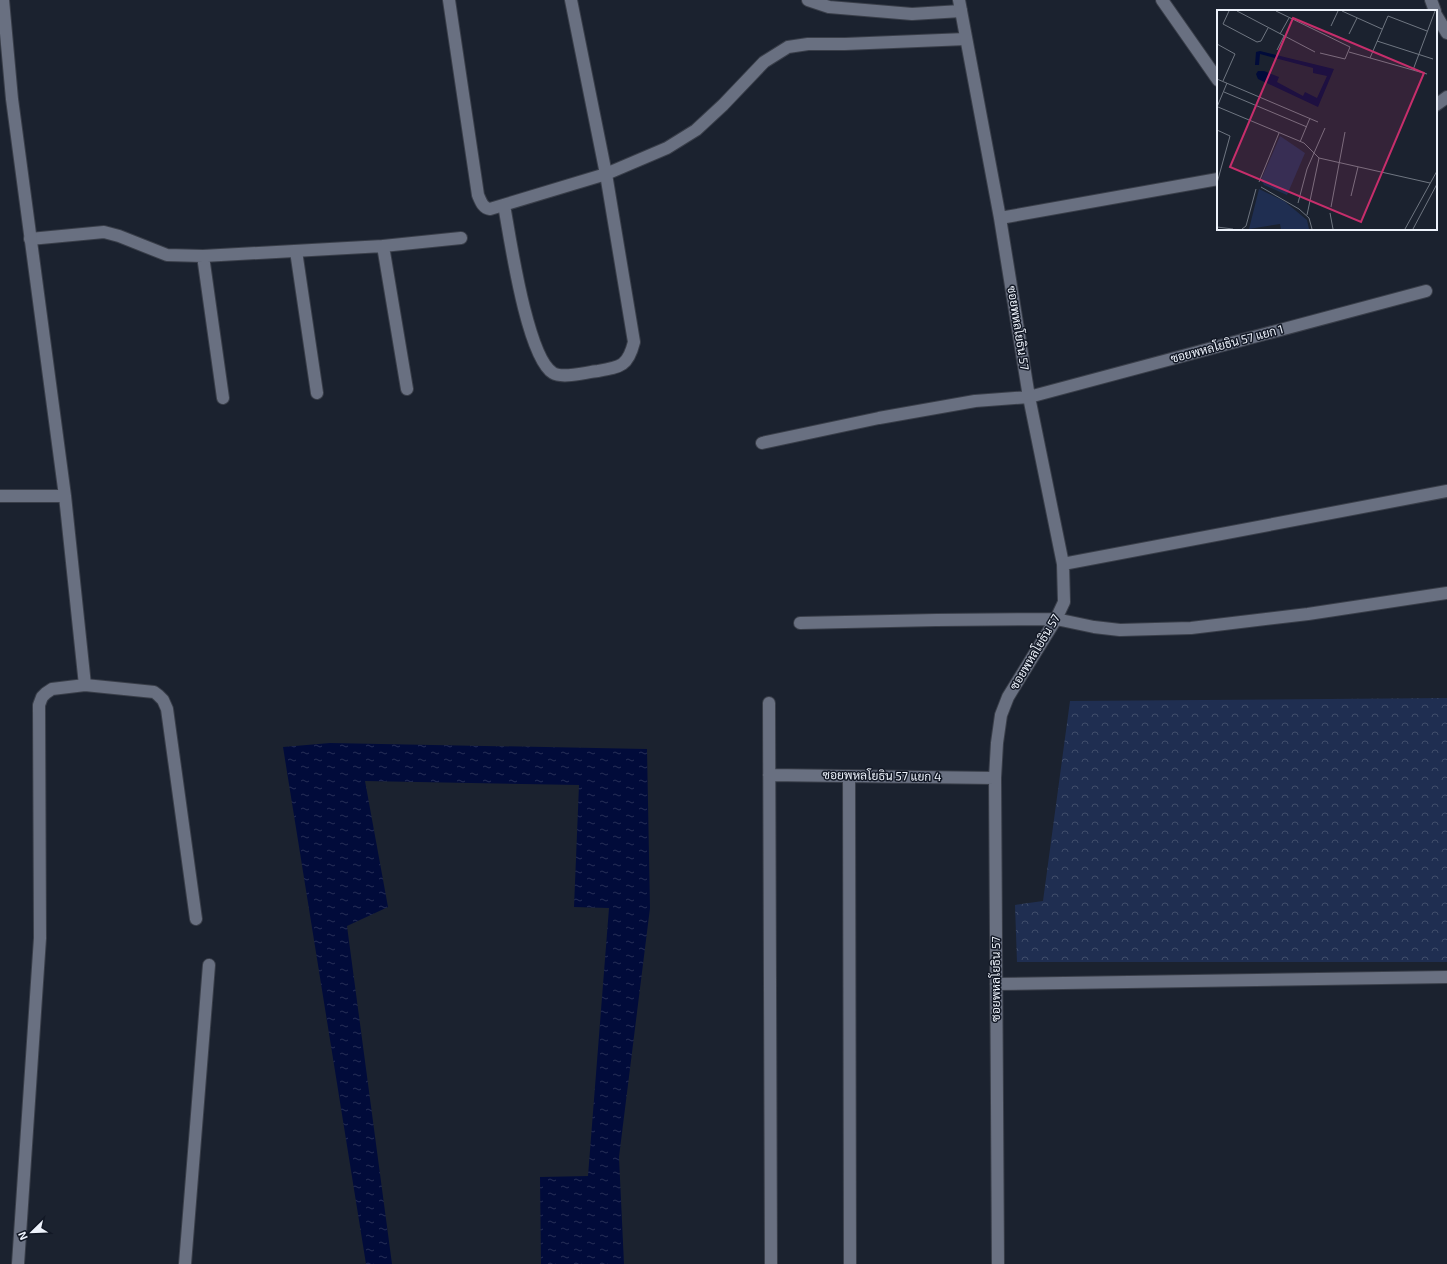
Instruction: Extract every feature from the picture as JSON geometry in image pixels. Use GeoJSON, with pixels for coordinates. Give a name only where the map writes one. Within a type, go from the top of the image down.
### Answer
{"type":"FeatureCollection","features":[{"type":"Feature","properties":{"kind":"street"},"geometry":{"type":"LineString","coordinates":[[3,0],[6,99],[30,239],[64,496],[85,686]]}},
{"type":"Feature","properties":{"kind":"street"},"geometry":{"type":"LineString","coordinates":[[449,0],[478,195],[482,204],[486,208],[490,209],[606,174],[667,148],[696,130],[723,105],[764,62],[788,47],[808,44],[966,39]]}},
{"type":"Feature","properties":{"kind":"street"},"geometry":{"type":"LineString","coordinates":[[504,205],[518,281],[533,341],[543,363],[553,372],[562,376],[616,368],[625,362],[630,355],[634,342],[606,174],[571,0]]}},
{"type":"Feature","properties":{"kind":"street"},"geometry":{"type":"LineString","coordinates":[[808,0],[829,7],[912,14],[960,6]]}},
{"type":"Feature","properties":{"kind":"street"},"geometry":{"type":"LineString","coordinates":[[1162,0],[1217,79]]}},
{"type":"Feature","properties":{"kind":"street"},"geometry":{"type":"LineString","coordinates":[[1431,0],[1434,10]]}},
{"type":"Feature","properties":{"kind":"street","name":"ซอยพหลโยธิน 57"},"geometry":{"type":"LineString","coordinates":[[960,6],[1000,218],[1029,397],[1063,564],[1064,602],[1056,619],[1008,697],[1001,715],[997,743],[995,778],[998,1264]]}},
{"type":"Feature","properties":{"kind":"street"},"geometry":{"type":"LineString","coordinates":[[1437,17],[1447,33]]}},
{"type":"Feature","properties":{"kind":"street"},"geometry":{"type":"LineString","coordinates":[[1437,104],[1447,97]]}},
{"type":"Feature","properties":{"kind":"street"},"geometry":{"type":"LineString","coordinates":[[1000,218],[1217,179]]}},
{"type":"Feature","properties":{"kind":"street"},"geometry":{"type":"LineString","coordinates":[[30,239],[104,232],[119,236],[167,255],[203,256],[383,246],[461,238]]}},
{"type":"Feature","properties":{"kind":"street"},"geometry":{"type":"LineString","coordinates":[[383,246],[407,389]]}},
{"type":"Feature","properties":{"kind":"street"},"geometry":{"type":"LineString","coordinates":[[296,251],[317,393]]}},
{"type":"Feature","properties":{"kind":"street"},"geometry":{"type":"LineString","coordinates":[[203,256],[223,398]]}},
{"type":"Feature","properties":{"kind":"street","name":"ซอยพหลโยธิน 57 แยก 1"},"geometry":{"type":"LineString","coordinates":[[762,443],[879,418],[975,401],[1029,397],[1426,292]]}},
{"type":"Feature","properties":{"kind":"street"},"geometry":{"type":"LineString","coordinates":[[1063,564],[1447,491]]}},
{"type":"Feature","properties":{"kind":"street"},"geometry":{"type":"LineString","coordinates":[[0,496],[64,496]]}},
{"type":"Feature","properties":{"kind":"street"},"geometry":{"type":"LineString","coordinates":[[800,623],[1056,619],[1094,627],[1120,630],[1191,628],[1308,614],[1447,593]]}},
{"type":"Feature","properties":{"kind":"street"},"geometry":{"type":"LineString","coordinates":[[18,1264],[40,938],[39,705],[42,697],[52,689],[85,686],[148,691],[158,694],[163,700],[167,709],[196,919]]}},
{"type":"Feature","properties":{"kind":"street"},"geometry":{"type":"LineString","coordinates":[[769,703],[771,1264]]}},
{"type":"Feature","properties":{"kind":"street","name":"ซอยพหลโยธิน 57 แยก 4"},"geometry":{"type":"LineString","coordinates":[[770,775],[995,778]]}},
{"type":"Feature","properties":{"kind":"street"},"geometry":{"type":"LineString","coordinates":[[849,776],[850,1264]]}},
{"type":"Feature","properties":{"kind":"street"},"geometry":{"type":"LineString","coordinates":[[185,1264],[209,965]]}},
{"type":"Feature","properties":{"kind":"street"},"geometry":{"type":"LineString","coordinates":[[996,984],[1447,977]]}},
{"type":"Feature","properties":{"kind":"green space"},"geometry":{"type":"Polygon","coordinates":[[[1447,698],[1447,962],[1017,962],[1015,905],[1043,901],[1070,701],[1447,698]]]}},
{"type":"Feature","properties":{"kind":"water"},"geometry":{"type":"Polygon","coordinates":[[[330,743],[647,749],[650,908],[619,1157],[624,1264],[541,1264],[540,1177],[588,1176],[609,908],[574,907],[579,785],[365,781],[388,907],[347,926],[392,1264],[366,1264],[283,747],[330,743]]]}}]}
